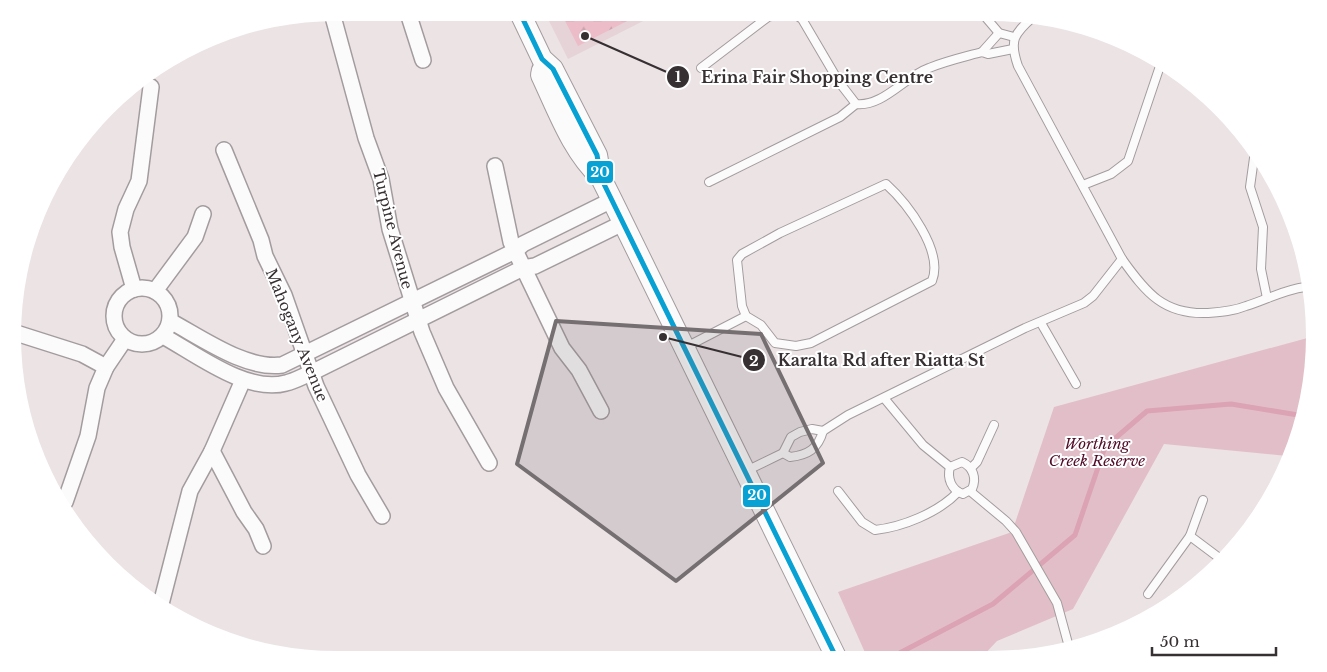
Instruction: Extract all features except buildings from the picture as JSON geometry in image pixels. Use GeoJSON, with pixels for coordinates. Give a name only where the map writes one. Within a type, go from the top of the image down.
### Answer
{"type":"FeatureCollection","features":[{"type":"Feature","properties":{"kind":"street","name":"Turpine Avenue"},"geometry":{"type":"LineString","coordinates":[[334,21],[366,138],[381,179],[390,229],[418,320],[442,379],[489,463]]}},
{"type":"Feature","properties":{"kind":"street"},"geometry":{"type":"LineString","coordinates":[[411,21],[423,60]]}},
{"type":"Feature","properties":{"kind":"street"},"geometry":{"type":"LineString","coordinates":[[524,21],[542,59],[553,69],[597,155],[601,178],[833,651]]}},
{"type":"Feature","properties":{"kind":"street"},"geometry":{"type":"LineString","coordinates":[[134,289],[122,247],[120,232],[126,209],[139,181],[150,87]]}},
{"type":"Feature","properties":{"kind":"street","name":"Mahogany Avenue"},"geometry":{"type":"LineString","coordinates":[[224,150],[261,240],[268,264],[284,295],[311,373],[358,475],[382,516]]}},
{"type":"Feature","properties":{"kind":"street"},"geometry":{"type":"LineString","coordinates":[[495,166],[511,242],[562,348],[579,370],[601,411]]}},
{"type":"Feature","properties":{"kind":"street"},"geometry":{"type":"LineString","coordinates":[[170,321],[247,362],[270,367],[282,365],[515,251],[523,244],[612,200]]}},
{"type":"Feature","properties":{"kind":"street"},"geometry":{"type":"LineString","coordinates":[[155,291],[195,237],[203,214]]}},
{"type":"Feature","properties":{"kind":"street"},"geometry":{"type":"LineString","coordinates":[[163,336],[243,380],[268,384],[285,383],[311,373],[523,268],[535,266],[623,223]]}},
{"type":"Feature","properties":{"kind":"street"},"geometry":{"type":"LineString","coordinates":[[145,288],[155,291],[168,304],[170,321],[163,336],[156,341],[144,345],[134,344],[125,339],[117,330],[114,319],[115,306],[122,296],[134,289],[145,288]]}},
{"type":"Feature","properties":{"kind":"street"},"geometry":{"type":"LineString","coordinates":[[21,335],[82,354],[106,367]]}},
{"type":"Feature","properties":{"kind":"street"},"geometry":{"type":"LineString","coordinates":[[66,498],[88,436],[97,388],[106,367],[125,339]]}},
{"type":"Feature","properties":{"kind":"street"},"geometry":{"type":"LineString","coordinates":[[160,597],[190,491],[212,451],[243,380]]}},
{"type":"Feature","properties":{"kind":"street"},"geometry":{"type":"LineString","coordinates":[[212,451],[244,512],[256,529],[263,546]]}},
{"type":"Feature","properties":{"kind":"lane"},"geometry":{"type":"LineString","coordinates":[[700,68],[763,21]]}},
{"type":"Feature","properties":{"kind":"lane"},"geometry":{"type":"LineString","coordinates":[[803,21],[839,82],[856,104]]}},
{"type":"Feature","properties":{"kind":"lane"},"geometry":{"type":"LineString","coordinates":[[989,21],[999,33],[1014,37]]}},
{"type":"Feature","properties":{"kind":"lane"},"geometry":{"type":"LineString","coordinates":[[1026,23],[1014,37],[1013,49],[1018,66],[1122,259],[1154,298],[1180,312],[1195,313],[1236,310],[1290,289],[1302,287]]}},
{"type":"Feature","properties":{"kind":"lane"},"geometry":{"type":"LineString","coordinates":[[708,182],[840,117],[856,104],[867,105],[879,100],[903,82],[928,68],[982,52],[999,33]]}},
{"type":"Feature","properties":{"kind":"lane"},"geometry":{"type":"LineString","coordinates":[[982,52],[988,54],[1013,49]]}},
{"type":"Feature","properties":{"kind":"lane"},"geometry":{"type":"LineString","coordinates":[[1083,185],[1111,174],[1128,161],[1159,70]]}},
{"type":"Feature","properties":{"kind":"lane"},"geometry":{"type":"LineString","coordinates":[[1253,162],[1250,187],[1263,227],[1261,269],[1267,298]]}},
{"type":"Feature","properties":{"kind":"lane"},"geometry":{"type":"LineString","coordinates":[[886,184],[910,210],[933,253],[935,273],[932,280],[811,343],[796,346],[775,344],[761,325],[746,316],[742,306],[737,273],[737,260],[742,254],[780,233],[880,185],[886,184]]}},
{"type":"Feature","properties":{"kind":"lane"},"geometry":{"type":"LineString","coordinates":[[783,453],[790,457],[811,452],[820,443],[823,431],[835,422],[1041,323],[1092,296],[1122,259]]}},
{"type":"Feature","properties":{"kind":"lane"},"geometry":{"type":"LineString","coordinates":[[684,348],[746,316]]}},
{"type":"Feature","properties":{"kind":"lane"},"geometry":{"type":"LineString","coordinates":[[1041,323],[1076,384]]}},
{"type":"Feature","properties":{"kind":"lane"},"geometry":{"type":"LineString","coordinates":[[884,398],[923,445],[950,467]]}},
{"type":"Feature","properties":{"kind":"lane"},"geometry":{"type":"LineString","coordinates":[[971,468],[977,462],[994,425]]}},
{"type":"Feature","properties":{"kind":"lane"},"geometry":{"type":"LineString","coordinates":[[744,472],[783,453],[791,438],[800,432],[812,429],[823,431]]}},
{"type":"Feature","properties":{"kind":"lane"},"geometry":{"type":"LineString","coordinates":[[959,462],[971,468],[975,482],[970,491],[963,494],[958,492],[950,481],[950,467],[959,462]]}},
{"type":"Feature","properties":{"kind":"lane"},"geometry":{"type":"LineString","coordinates":[[838,491],[862,522],[874,530],[924,515],[946,503],[958,492]]}},
{"type":"Feature","properties":{"kind":"lane"},"geometry":{"type":"LineString","coordinates":[[970,491],[1006,521],[1031,557],[1057,603],[1067,641]]}},
{"type":"Feature","properties":{"kind":"lane"},"geometry":{"type":"LineString","coordinates":[[1148,594],[1190,536],[1203,500]]}},
{"type":"Feature","properties":{"kind":"lane"},"geometry":{"type":"LineString","coordinates":[[1190,536],[1217,556]]}},
{"type":"Feature","properties":{"kind":"highlighted area"},"geometry":{"type":"Polygon","coordinates":[[[556,321],[761,334],[823,463],[676,581],[517,464],[556,321]]]}},
{"type":"Feature","properties":{"kind":"shaded area"},"geometry":{"type":"Polygon","coordinates":[[[549,21],[643,21],[568,59],[549,21]]]}},
{"type":"Feature","properties":{"kind":"green space"},"geometry":{"type":"Polygon","coordinates":[[[565,21],[627,21],[578,46],[565,21]]]}},
{"type":"Feature","properties":{"kind":"green space","name":"Worthing Creek Reserve"},"geometry":{"type":"Polygon","coordinates":[[[1306,338],[1300,397],[1282,456],[1164,444],[1073,609],[997,641],[988,651],[864,651],[838,592],[1012,532],[1054,407],[1306,338]]]}},
{"type":"Feature","properties":{"kind":"waterway"},"geometry":{"type":"LineString","coordinates":[[903,651],[993,604],[1075,535],[1105,447],[1147,411],[1231,404],[1296,415]]}},
{"type":"Feature","properties":{"kind":"transit line","name":"20"},"geometry":{"type":"LineString","coordinates":[[524,21],[542,59],[553,69],[597,155],[601,178],[833,651]]}},
{"type":"Feature","properties":{"kind":"place","name":"Erina Fair Shopping Centre"},"geometry":{"type":"Point","coordinates":[585,36]}},
{"type":"Feature","properties":{"kind":"place","name":"Karalta Rd after Riatta St"},"geometry":{"type":"Point","coordinates":[663,337]}}]}
